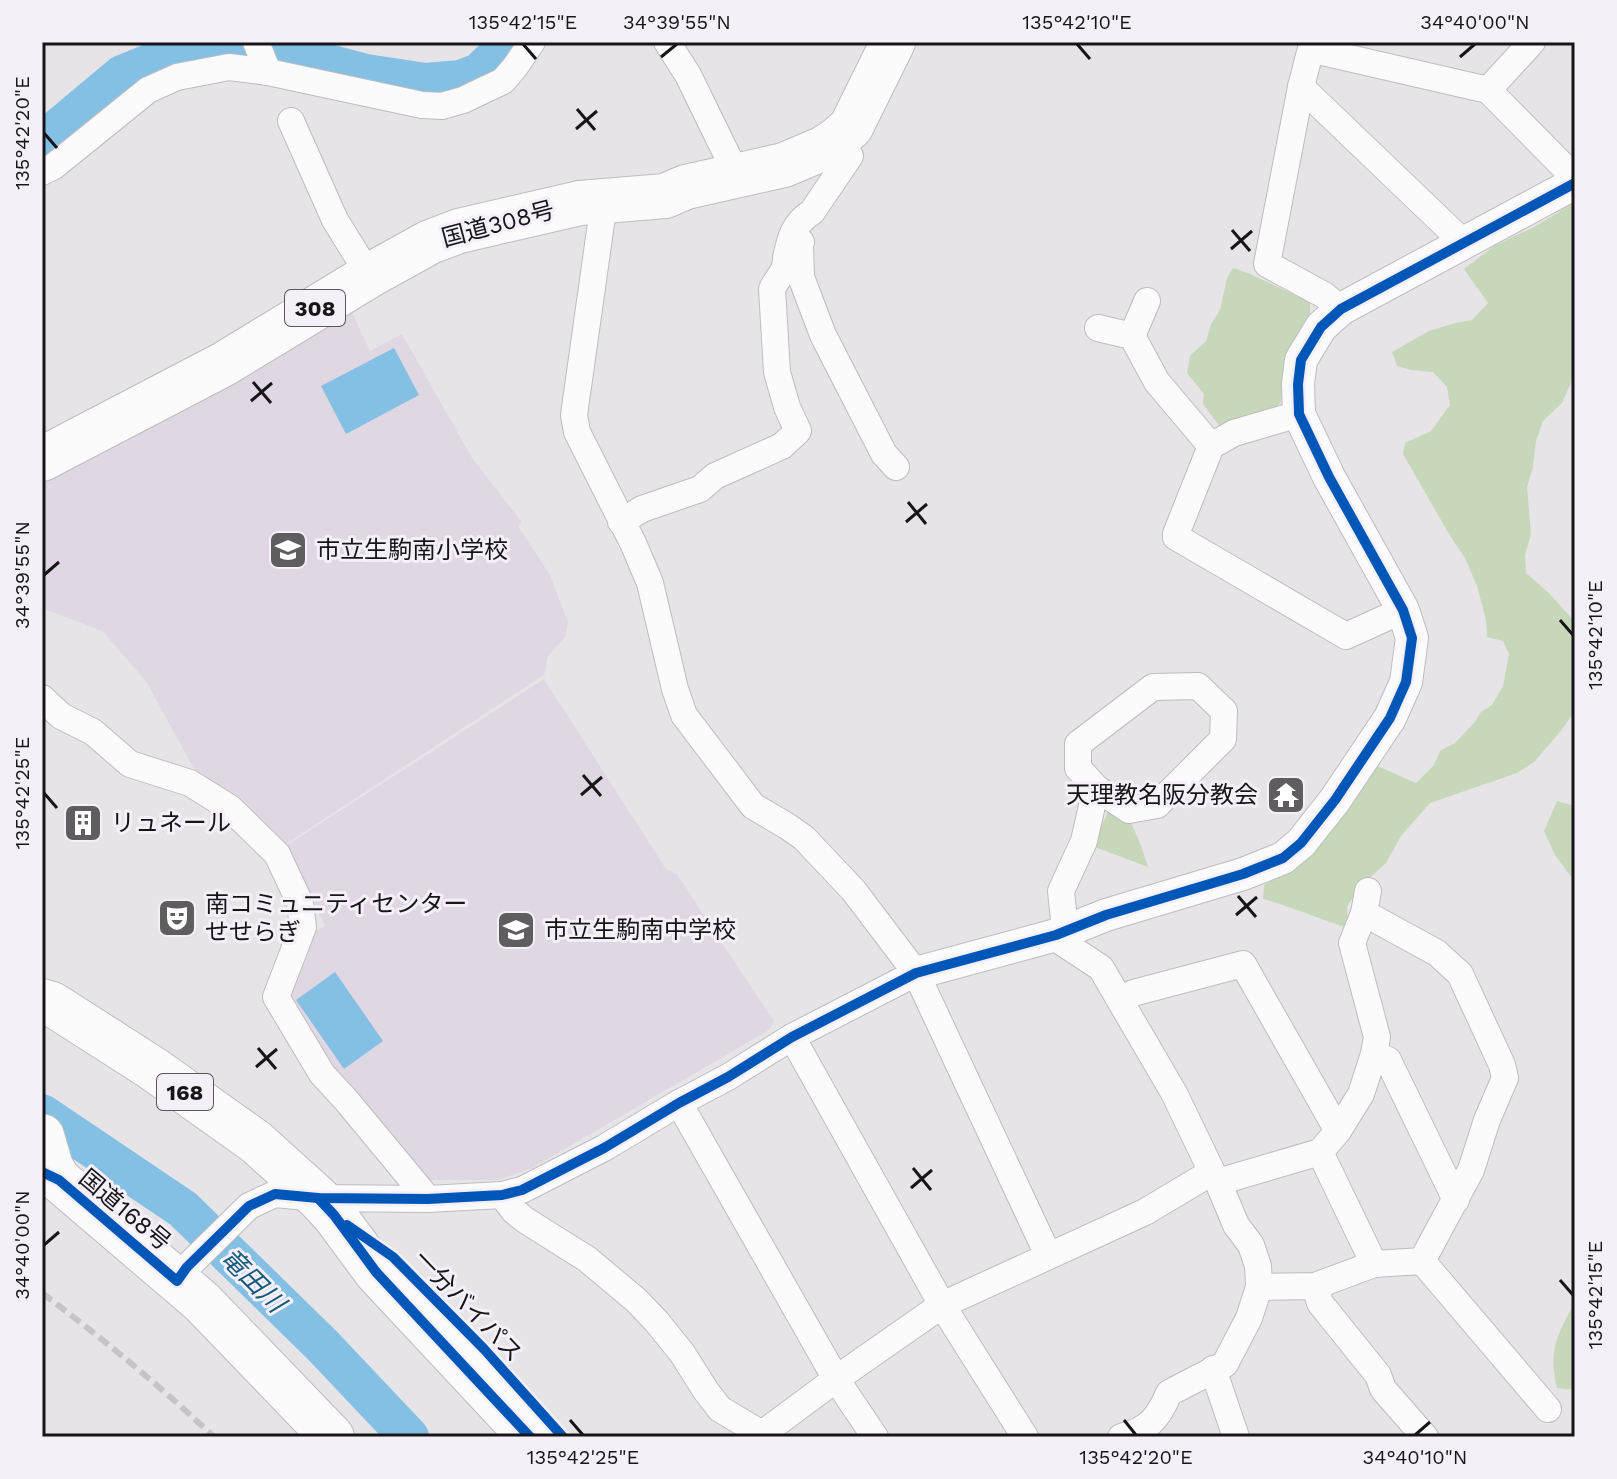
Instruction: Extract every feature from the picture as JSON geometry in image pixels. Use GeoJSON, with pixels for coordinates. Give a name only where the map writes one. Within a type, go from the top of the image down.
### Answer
{"type":"FeatureCollection","features":[{"type":"Feature","properties":{"kind":"highway","name":"国道308号"},"geometry":{"type":"LineString","coordinates":[[42,459],[224,364],[369,275],[430,242],[459,231],[580,203],[665,196],[686,187],[784,165],[822,149],[851,127],[893,42]]}},
{"type":"Feature","properties":{"kind":"highway","name":"一分バイパス"},"geometry":{"type":"LineString","coordinates":[[42,1001],[52,1004],[152,1068],[256,1142],[326,1206],[393,1257],[484,1349],[563,1437]]}},
{"type":"Feature","properties":{"kind":"highway","name":"国道168号"},"geometry":{"type":"LineString","coordinates":[[48,1164],[182,1274],[202,1302],[332,1437]]}},
{"type":"Feature","properties":{"kind":"highway","name":"一分バイパス"},"geometry":{"type":"LineString","coordinates":[[326,1206],[376,1272],[530,1437]]}},
{"type":"Feature","properties":{"kind":"street"},"geometry":{"type":"LineString","coordinates":[[256,42],[268,72]]}},
{"type":"Feature","properties":{"kind":"street"},"geometry":{"type":"LineString","coordinates":[[42,172],[54,166],[148,90],[177,77],[229,67],[268,72],[422,105],[442,106],[463,100],[503,81],[532,42]]}},
{"type":"Feature","properties":{"kind":"street"},"geometry":{"type":"LineString","coordinates":[[667,42],[681,62],[728,157],[733,176]]}},
{"type":"Feature","properties":{"kind":"street"},"geometry":{"type":"LineString","coordinates":[[1488,90],[1532,42]]}},
{"type":"Feature","properties":{"kind":"street"},"geometry":{"type":"LineString","coordinates":[[182,1274],[249,1206],[275,1194],[326,1206],[502,1195],[522,1190],[604,1148],[792,1037],[916,973],[1060,933],[1106,915],[1243,874],[1283,858],[1301,843],[1335,800],[1390,718],[1406,682],[1412,638],[1403,610],[1329,477],[1299,414],[1301,360],[1321,327],[1341,309],[1575,180],[1488,90],[1314,50],[1310,52],[1267,264],[1324,295],[1341,309]]}},
{"type":"Feature","properties":{"kind":"street"},"geometry":{"type":"LineString","coordinates":[[1301,87],[1463,242]]}},
{"type":"Feature","properties":{"kind":"street"},"geometry":{"type":"LineString","coordinates":[[291,121],[335,220],[369,275]]}},
{"type":"Feature","properties":{"kind":"street"},"geometry":{"type":"LineString","coordinates":[[835,141],[850,156],[812,212],[800,246],[801,277],[830,348],[884,454],[896,467]]}},
{"type":"Feature","properties":{"kind":"street"},"geometry":{"type":"LineString","coordinates":[[604,202],[574,415],[577,432],[650,583],[684,715],[753,806],[804,838],[854,891],[916,973],[1048,1255]]}},
{"type":"Feature","properties":{"kind":"street"},"geometry":{"type":"LineString","coordinates":[[621,522],[642,509],[700,489],[715,476],[782,446],[798,431],[777,372],[772,289],[784,270],[790,238],[803,218],[812,212]]}},
{"type":"Feature","properties":{"kind":"street"},"geometry":{"type":"LineString","coordinates":[[1132,336],[1147,301]]}},
{"type":"Feature","properties":{"kind":"street"},"geometry":{"type":"LineString","coordinates":[[1098,328],[1132,336],[1157,382],[1211,446]]}},
{"type":"Feature","properties":{"kind":"street"},"geometry":{"type":"LineString","coordinates":[[1299,414],[1234,433],[1211,446],[1176,537],[1346,636],[1403,610]]}},
{"type":"Feature","properties":{"kind":"street"},"geometry":{"type":"LineString","coordinates":[[1198,686],[1224,711],[1223,739],[1157,805],[1129,810],[1096,788],[1078,768],[1078,744],[1153,687],[1198,686]]}},
{"type":"Feature","properties":{"kind":"street"},"geometry":{"type":"LineString","coordinates":[[42,698],[61,716],[93,732],[130,764],[190,783],[230,808],[277,854],[300,903],[303,927],[276,997],[322,1074],[428,1199]]}},
{"type":"Feature","properties":{"kind":"street"},"geometry":{"type":"LineString","coordinates":[[1096,788],[1084,841],[1061,891],[1060,941],[1101,968],[1174,1093],[1236,1225],[1251,1245],[1258,1266],[1259,1287],[1249,1318],[1225,1364],[1169,1393],[1161,1412],[1147,1426],[1121,1437]]}},
{"type":"Feature","properties":{"kind":"street"},"geometry":{"type":"LineString","coordinates":[[502,1195],[525,1220],[587,1259],[636,1300],[682,1353],[720,1409],[762,1436],[836,1379],[942,1305],[1215,1177],[1320,1152],[1338,1131],[1361,1094],[1374,1054],[1377,1037],[1352,943],[1366,902],[1437,953],[1460,974],[1502,1065],[1505,1078],[1471,1170],[1422,1261]]}},
{"type":"Feature","properties":{"kind":"street"},"geometry":{"type":"LineString","coordinates":[[1133,993],[1243,964],[1338,1131]]}},
{"type":"Feature","properties":{"kind":"street"},"geometry":{"type":"LineString","coordinates":[[792,1037],[942,1305],[1025,1437]]}},
{"type":"Feature","properties":{"kind":"street"},"geometry":{"type":"LineString","coordinates":[[1374,1054],[1388,1060],[1456,1200]]}},
{"type":"Feature","properties":{"kind":"street"},"geometry":{"type":"LineString","coordinates":[[679,1103],[836,1379],[875,1437]]}},
{"type":"Feature","properties":{"kind":"street"},"geometry":{"type":"LineString","coordinates":[[1320,1152],[1374,1264]]}},
{"type":"Feature","properties":{"kind":"street"},"geometry":{"type":"LineString","coordinates":[[1259,1287],[1315,1286],[1374,1264],[1422,1261]]}},
{"type":"Feature","properties":{"kind":"street"},"geometry":{"type":"LineString","coordinates":[[1422,1261],[1548,1409]]}},
{"type":"Feature","properties":{"kind":"street"},"geometry":{"type":"LineString","coordinates":[[1315,1286],[1320,1303],[1378,1375],[1383,1389],[1425,1437]]}},
{"type":"Feature","properties":{"kind":"street"},"geometry":{"type":"LineString","coordinates":[[1213,1369],[1236,1437]]}},
{"type":"Feature","properties":{"kind":"shaded area","name":"市立生駒南小学校"},"geometry":{"type":"Polygon","coordinates":[[[345,298],[370,351],[402,334],[472,458],[522,522],[518,526],[550,575],[568,622],[565,637],[548,656],[544,675],[286,844],[242,799],[195,771],[146,681],[102,631],[42,607],[42,481],[345,298]]]}},
{"type":"Feature","properties":{"kind":"shaded area","name":"市立生駒南中学校"},"geometry":{"type":"Polygon","coordinates":[[[544,679],[666,869],[677,874],[774,1022],[769,1030],[532,1168],[498,1180],[421,1180],[322,1059],[289,1001],[289,991],[310,934],[325,926],[287,845],[544,679]]]}},
{"type":"Feature","properties":{"kind":"green space"},"geometry":{"type":"Polygon","coordinates":[[[1575,202],[1575,374],[1562,403],[1543,421],[1536,441],[1527,487],[1531,534],[1525,555],[1526,573],[1575,622],[1575,711],[1534,762],[1517,773],[1430,803],[1401,836],[1386,863],[1363,884],[1347,906],[1348,928],[1263,899],[1264,885],[1295,866],[1375,765],[1416,783],[1434,765],[1440,751],[1455,743],[1481,712],[1492,705],[1503,686],[1509,654],[1503,641],[1487,637],[1477,586],[1465,558],[1403,454],[1405,443],[1431,431],[1450,405],[1447,387],[1433,372],[1397,366],[1392,352],[1429,331],[1472,320],[1488,303],[1464,269],[1494,246],[1536,226],[1575,202]]]}},
{"type":"Feature","properties":{"kind":"green space"},"geometry":{"type":"Polygon","coordinates":[[[1233,268],[1310,302],[1310,317],[1292,344],[1284,364],[1281,402],[1269,414],[1221,428],[1203,404],[1204,394],[1187,373],[1190,356],[1206,341],[1211,324],[1220,310],[1227,278],[1233,268]]]}},
{"type":"Feature","properties":{"kind":"green space"},"geometry":{"type":"Polygon","coordinates":[[[1557,801],[1575,806],[1575,882],[1555,855],[1544,831],[1557,801]]]}},
{"type":"Feature","properties":{"kind":"green space"},"geometry":{"type":"Polygon","coordinates":[[[1109,810],[1128,816],[1148,867],[1092,846],[1109,810]]]}},
{"type":"Feature","properties":{"kind":"green space"},"geometry":{"type":"Polygon","coordinates":[[[1575,1302],[1575,1390],[1557,1388],[1553,1363],[1559,1334],[1575,1302]]]}},
{"type":"Feature","properties":{"kind":"water"},"geometry":{"type":"Polygon","coordinates":[[[394,348],[419,395],[346,434],[321,386],[394,348]]]}},
{"type":"Feature","properties":{"kind":"water"},"geometry":{"type":"Polygon","coordinates":[[[335,972],[383,1041],[344,1069],[296,1000],[335,972]]]}},
{"type":"Feature","properties":{"kind":"waterway"},"geometry":{"type":"LineString","coordinates":[[42,142],[122,75],[171,55],[203,48],[287,53],[366,74],[425,83],[461,80],[479,73],[508,42]]}},
{"type":"Feature","properties":{"kind":"waterway","name":"竜田川"},"geometry":{"type":"LineString","coordinates":[[42,1114],[183,1209],[322,1345],[409,1437]]}},
{"type":"Feature","properties":{"kind":"railway"},"geometry":{"type":"LineString","coordinates":[[42,1293],[130,1362],[214,1437]]}},
{"type":"Feature","properties":{"kind":"cycle path"},"geometry":{"type":"LineString","coordinates":[[42,1172],[59,1180],[177,1281],[187,1267],[249,1206],[275,1194],[318,1198],[428,1199],[502,1195],[522,1190],[604,1148],[792,1037],[916,973],[1056,935],[1106,915],[1243,874],[1283,858],[1301,843],[1335,800],[1390,718],[1406,682],[1412,638],[1403,610],[1329,477],[1299,414],[1301,360],[1321,327],[1341,309],[1575,183]]}},
{"type":"Feature","properties":{"kind":"cycle path"},"geometry":{"type":"LineString","coordinates":[[318,1198],[376,1272],[530,1437]]}},
{"type":"Feature","properties":{"kind":"cycle path"},"geometry":{"type":"LineString","coordinates":[[347,1225],[393,1257],[484,1349],[563,1437]]}},
{"type":"Feature","properties":{"kind":"place","name":"市立生駒南小学校"},"geometry":{"type":"Point","coordinates":[288,550]}},
{"type":"Feature","properties":{"kind":"place","name":"天理教名阪分教会"},"geometry":{"type":"Point","coordinates":[1286,795]}},
{"type":"Feature","properties":{"kind":"place","name":"リュネール"},"geometry":{"type":"Point","coordinates":[83,823]}},
{"type":"Feature","properties":{"kind":"place","name":"南コミュニティセンター せせらぎ"},"geometry":{"type":"Point","coordinates":[177,918]}},
{"type":"Feature","properties":{"kind":"place","name":"市立生駒南中学校"},"geometry":{"type":"Point","coordinates":[516,930]}}]}
